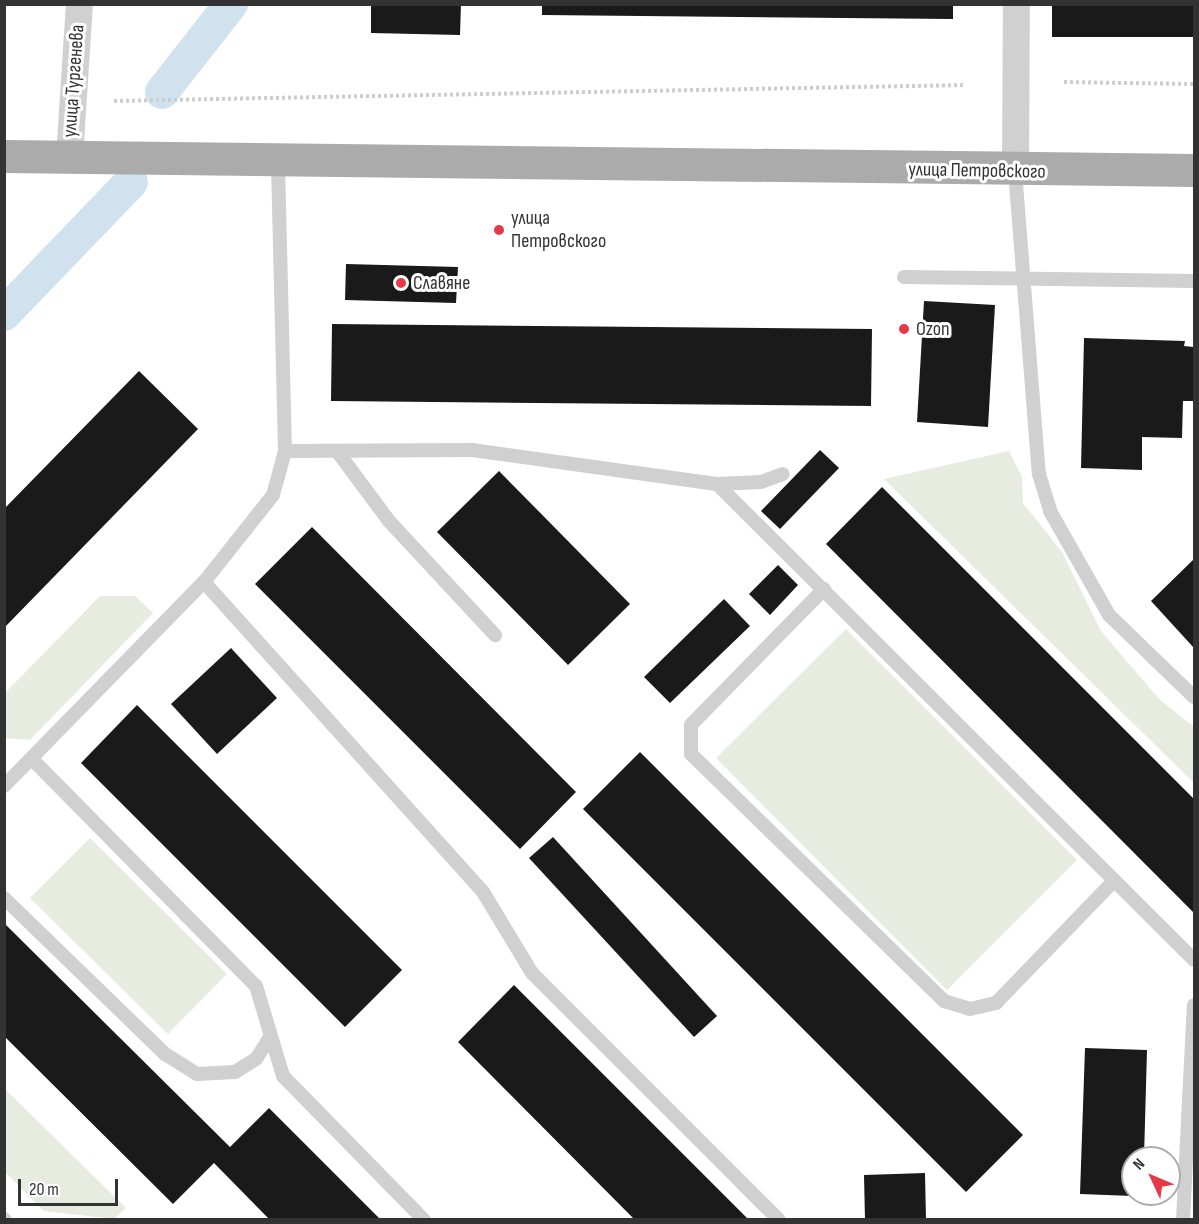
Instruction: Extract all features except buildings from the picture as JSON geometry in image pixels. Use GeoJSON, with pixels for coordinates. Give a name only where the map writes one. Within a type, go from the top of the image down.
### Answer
{"type":"FeatureCollection","features":[{"type":"Feature","properties":{"kind":"main road","name":"улица Петровского"},"geometry":{"type":"LineString","coordinates":[[4,156],[278,155],[1015,171],[1194,170]]}},
{"type":"Feature","properties":{"kind":"street","name":"улица Тургенева"},"geometry":{"type":"LineString","coordinates":[[69,157],[78,4]]}},
{"type":"Feature","properties":{"kind":"street"},"geometry":{"type":"LineString","coordinates":[[1015,171],[1016,4]]}},
{"type":"Feature","properties":{"kind":"lane"},"geometry":{"type":"LineString","coordinates":[[4,786],[204,582],[273,495],[285,451],[278,155]]}},
{"type":"Feature","properties":{"kind":"lane"},"geometry":{"type":"LineString","coordinates":[[1015,171],[1039,474],[1050,511],[1109,615],[1194,698]]}},
{"type":"Feature","properties":{"kind":"lane"},"geometry":{"type":"LineString","coordinates":[[904,277],[1194,281]]}},
{"type":"Feature","properties":{"kind":"lane"},"geometry":{"type":"LineString","coordinates":[[285,451],[471,450],[717,484],[761,482],[783,474]]}},
{"type":"Feature","properties":{"kind":"lane"},"geometry":{"type":"LineString","coordinates":[[337,451],[389,521],[495,635]]}},
{"type":"Feature","properties":{"kind":"lane"},"geometry":{"type":"LineString","coordinates":[[717,484],[1194,960]]}},
{"type":"Feature","properties":{"kind":"lane"},"geometry":{"type":"LineString","coordinates":[[204,582],[483,892],[532,973],[779,1220]]}},
{"type":"Feature","properties":{"kind":"lane"},"geometry":{"type":"LineString","coordinates":[[824,589],[691,725],[691,754],[944,1001],[970,1009],[996,1003],[1114,881]]}},
{"type":"Feature","properties":{"kind":"lane"},"geometry":{"type":"LineString","coordinates":[[32,759],[256,986],[283,1076],[300,1097],[423,1220]]}},
{"type":"Feature","properties":{"kind":"lane"},"geometry":{"type":"LineString","coordinates":[[4,898],[165,1054],[197,1074],[235,1072],[256,1059],[271,1036]]}},
{"type":"Feature","properties":{"kind":"lane"},"geometry":{"type":"LineString","coordinates":[[1183,1220],[1194,1005]]}},
{"type":"Feature","properties":{"kind":"path"},"geometry":{"type":"LineString","coordinates":[[1064,82],[1194,84]]}},
{"type":"Feature","properties":{"kind":"path"},"geometry":{"type":"LineString","coordinates":[[114,101],[966,85]]}},
{"type":"Feature","properties":{"kind":"shaded area"},"geometry":{"type":"Polygon","coordinates":[[[1009,451],[1022,477],[1023,503],[1062,552],[1101,631],[1159,699],[1194,727],[1194,783],[884,479],[1009,451]]]}},
{"type":"Feature","properties":{"kind":"shaded area"},"geometry":{"type":"Polygon","coordinates":[[[100,596],[135,596],[153,613],[30,740],[5,738],[5,693],[100,596]]]}},
{"type":"Feature","properties":{"kind":"shaded area"},"geometry":{"type":"Polygon","coordinates":[[[846,629],[1077,860],[947,990],[716,758],[846,629]]]}},
{"type":"Feature","properties":{"kind":"shaded area"},"geometry":{"type":"Polygon","coordinates":[[[90,838],[227,974],[168,1034],[30,898],[90,838]]]}},
{"type":"Feature","properties":{"kind":"shaded area"},"geometry":{"type":"Polygon","coordinates":[[[4,1088],[126,1208],[114,1219],[44,1211],[5,1172],[4,1088]]]}},
{"type":"Feature","properties":{"kind":"waterway"},"geometry":{"type":"LineString","coordinates":[[162,92],[231,4]]}},
{"type":"Feature","properties":{"kind":"waterway"},"geometry":{"type":"LineString","coordinates":[[4,314],[131,182]]}},
{"type":"Feature","properties":{"kind":"place","name":"улица Петровского"},"geometry":{"type":"Point","coordinates":[499,230]}},
{"type":"Feature","properties":{"kind":"place","name":"Славяне"},"geometry":{"type":"Point","coordinates":[401,283]}},
{"type":"Feature","properties":{"kind":"place","name":"Ozon"},"geometry":{"type":"Point","coordinates":[904,329]}}]}
